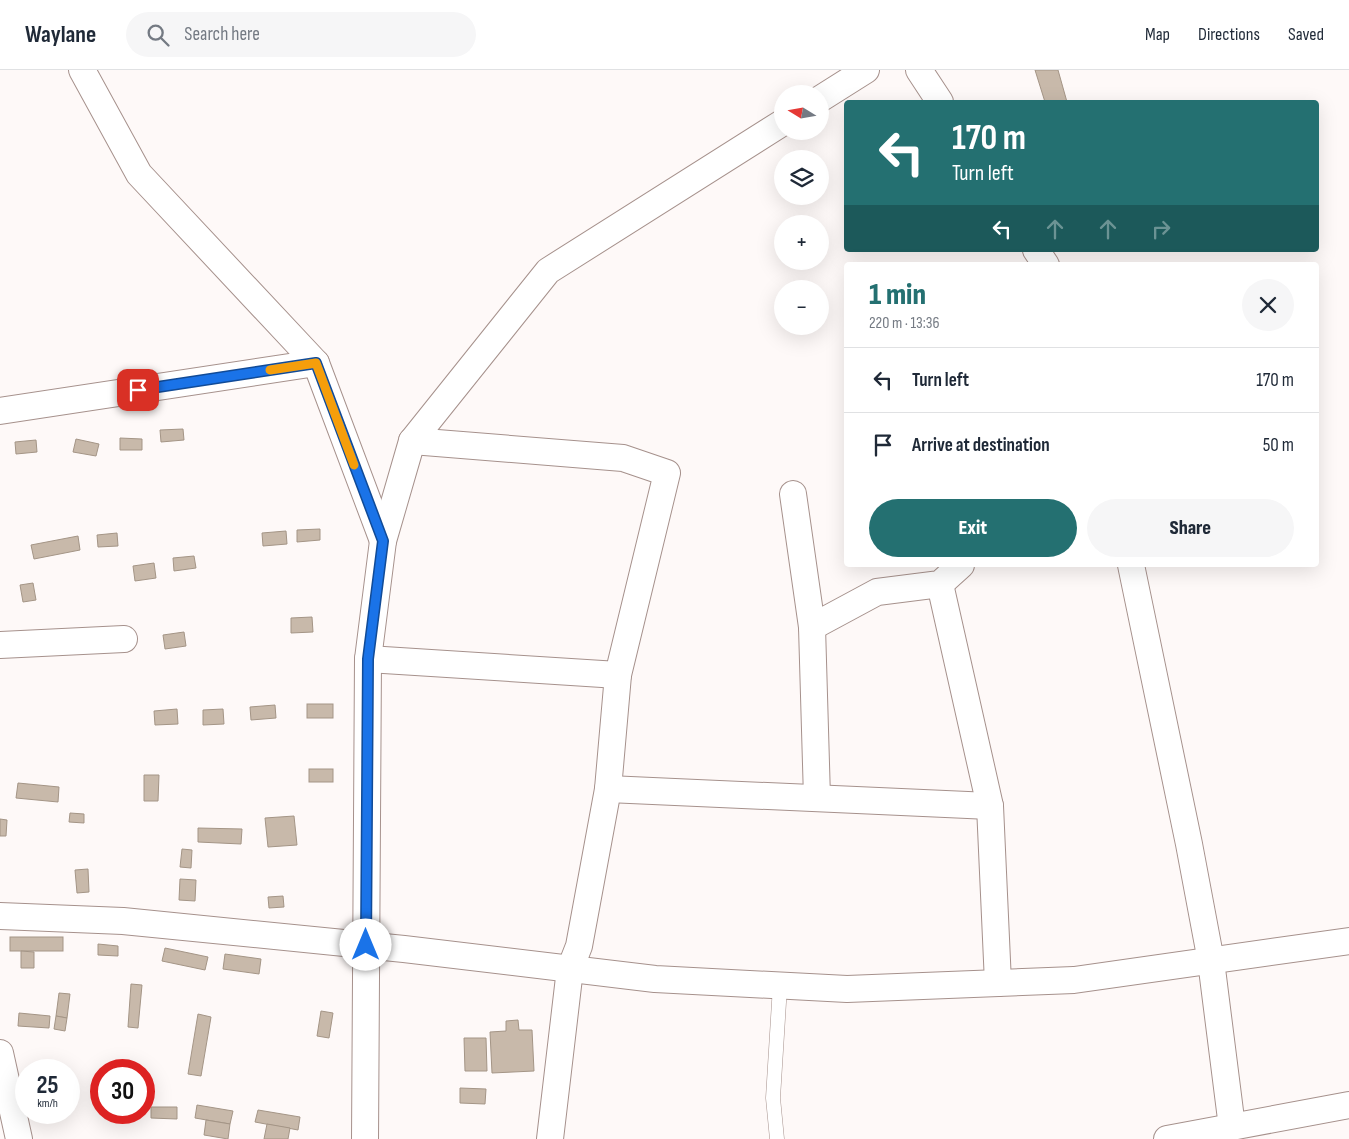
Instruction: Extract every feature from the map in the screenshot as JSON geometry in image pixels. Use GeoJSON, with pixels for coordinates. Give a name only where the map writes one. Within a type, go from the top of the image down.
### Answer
{"type":"FeatureCollection","features":[{"type":"Feature","properties":{"kind":"street"},"geometry":{"type":"LineString","coordinates":[[82,70],[139,174],[316,363],[383,541]]}},
{"type":"Feature","properties":{"kind":"street"},"geometry":{"type":"LineString","coordinates":[[829,93],[866,70]]}},
{"type":"Feature","properties":{"kind":"street"},"geometry":{"type":"LineString","coordinates":[[919,70],[939,100]]}},
{"type":"Feature","properties":{"kind":"street"},"geometry":{"type":"LineString","coordinates":[[365,1139],[368,659],[383,541],[412,441],[548,271],[774,128]]}},
{"type":"Feature","properties":{"kind":"street"},"geometry":{"type":"LineString","coordinates":[[0,411],[316,363]]}},
{"type":"Feature","properties":{"kind":"street"},"geometry":{"type":"LineString","coordinates":[[412,441],[623,458],[668,473],[618,675],[608,789],[579,946],[570,969],[550,1139]]}},
{"type":"Feature","properties":{"kind":"street"},"geometry":{"type":"LineString","coordinates":[[793,494],[812,627],[817,798]]}},
{"type":"Feature","properties":{"kind":"street"},"geometry":{"type":"LineString","coordinates":[[812,627],[877,592],[940,584],[959,567]]}},
{"type":"Feature","properties":{"kind":"street"},"geometry":{"type":"LineString","coordinates":[[1131,567],[1189,844],[1211,961],[1232,1127]]}},
{"type":"Feature","properties":{"kind":"street"},"geometry":{"type":"LineString","coordinates":[[940,584],[990,806],[998,983]]}},
{"type":"Feature","properties":{"kind":"street"},"geometry":{"type":"LineString","coordinates":[[0,644],[124,639]]}},
{"type":"Feature","properties":{"kind":"street"},"geometry":{"type":"LineString","coordinates":[[368,659],[618,675]]}},
{"type":"Feature","properties":{"kind":"street"},"geometry":{"type":"LineString","coordinates":[[608,789],[990,806]]}},
{"type":"Feature","properties":{"kind":"street"},"geometry":{"type":"LineString","coordinates":[[0,916],[123,921],[366,945],[655,979],[847,989],[1074,980],[1349,941]]}},
{"type":"Feature","properties":{"kind":"street"},"geometry":{"type":"LineString","coordinates":[[0,1053],[19,1139]]}},
{"type":"Feature","properties":{"kind":"street"},"geometry":{"type":"LineString","coordinates":[[1167,1139],[1232,1127],[1260,1131],[1349,1105]]}},
{"type":"Feature","properties":{"kind":"lane"},"geometry":{"type":"LineString","coordinates":[[777,1139],[773,1098],[780,986]]}},
{"type":"Feature","properties":{"kind":"building"},"geometry":{"type":"Polygon","coordinates":[[[1035,70],[1058,70],[1066,100],[1044,100],[1035,70]]]}},
{"type":"Feature","properties":{"kind":"building"},"geometry":{"type":"Polygon","coordinates":[[[183,429],[184,440],[161,442],[160,430],[183,429]]]}},
{"type":"Feature","properties":{"kind":"building"},"geometry":{"type":"Polygon","coordinates":[[[120,438],[142,439],[142,450],[120,450],[120,438]]]}},
{"type":"Feature","properties":{"kind":"building"},"geometry":{"type":"Polygon","coordinates":[[[76,439],[99,444],[96,456],[73,452],[76,439]]]}},
{"type":"Feature","properties":{"kind":"building"},"geometry":{"type":"Polygon","coordinates":[[[36,440],[37,452],[16,454],[15,442],[36,440]]]}},
{"type":"Feature","properties":{"kind":"building"},"geometry":{"type":"Polygon","coordinates":[[[320,529],[320,540],[297,542],[297,530],[320,529]]]}},
{"type":"Feature","properties":{"kind":"building"},"geometry":{"type":"Polygon","coordinates":[[[286,531],[287,544],[263,546],[262,533],[286,531]]]}},
{"type":"Feature","properties":{"kind":"building"},"geometry":{"type":"Polygon","coordinates":[[[117,533],[118,546],[98,547],[97,535],[117,533]]]}},
{"type":"Feature","properties":{"kind":"building"},"geometry":{"type":"Polygon","coordinates":[[[78,536],[80,550],[34,559],[31,545],[78,536]]]}},
{"type":"Feature","properties":{"kind":"building"},"geometry":{"type":"Polygon","coordinates":[[[194,556],[196,568],[174,571],[173,558],[194,556]]]}},
{"type":"Feature","properties":{"kind":"building"},"geometry":{"type":"Polygon","coordinates":[[[154,563],[156,578],[135,581],[133,566],[154,563]]]}},
{"type":"Feature","properties":{"kind":"building"},"geometry":{"type":"Polygon","coordinates":[[[33,583],[36,600],[23,602],[20,585],[33,583]]]}},
{"type":"Feature","properties":{"kind":"building"},"geometry":{"type":"Polygon","coordinates":[[[312,617],[313,632],[291,633],[291,618],[312,617]]]}},
{"type":"Feature","properties":{"kind":"building"},"geometry":{"type":"Polygon","coordinates":[[[184,632],[186,646],[165,649],[163,635],[184,632]]]}},
{"type":"Feature","properties":{"kind":"building"},"geometry":{"type":"Polygon","coordinates":[[[307,704],[333,704],[333,718],[307,718],[307,704]]]}},
{"type":"Feature","properties":{"kind":"building"},"geometry":{"type":"Polygon","coordinates":[[[275,705],[276,718],[251,720],[250,707],[275,705]]]}},
{"type":"Feature","properties":{"kind":"building"},"geometry":{"type":"Polygon","coordinates":[[[177,709],[178,724],[155,725],[154,711],[177,709]]]}},
{"type":"Feature","properties":{"kind":"building"},"geometry":{"type":"Polygon","coordinates":[[[223,709],[224,724],[203,725],[203,710],[223,709]]]}},
{"type":"Feature","properties":{"kind":"building"},"geometry":{"type":"Polygon","coordinates":[[[309,769],[333,769],[333,782],[309,782],[309,769]]]}},
{"type":"Feature","properties":{"kind":"building"},"geometry":{"type":"Polygon","coordinates":[[[144,775],[159,775],[158,801],[144,801],[144,775]]]}},
{"type":"Feature","properties":{"kind":"building"},"geometry":{"type":"Polygon","coordinates":[[[18,783],[59,787],[58,802],[16,798],[18,783]]]}},
{"type":"Feature","properties":{"kind":"building"},"geometry":{"type":"Polygon","coordinates":[[[70,813],[84,814],[84,823],[69,822],[70,813]]]}},
{"type":"Feature","properties":{"kind":"building"},"geometry":{"type":"Polygon","coordinates":[[[294,816],[297,845],[268,847],[265,818],[294,816]]]}},
{"type":"Feature","properties":{"kind":"building"},"geometry":{"type":"Polygon","coordinates":[[[0,819],[7,820],[6,836],[0,836],[0,819]]]}},
{"type":"Feature","properties":{"kind":"building"},"geometry":{"type":"Polygon","coordinates":[[[198,828],[242,829],[241,844],[198,842],[198,828]]]}},
{"type":"Feature","properties":{"kind":"building"},"geometry":{"type":"Polygon","coordinates":[[[182,849],[192,850],[191,868],[180,867],[182,849]]]}},
{"type":"Feature","properties":{"kind":"building"},"geometry":{"type":"Polygon","coordinates":[[[88,869],[89,892],[77,893],[75,870],[88,869]]]}},
{"type":"Feature","properties":{"kind":"building"},"geometry":{"type":"Polygon","coordinates":[[[180,879],[196,880],[195,901],[179,900],[180,879]]]}},
{"type":"Feature","properties":{"kind":"building"},"geometry":{"type":"Polygon","coordinates":[[[283,896],[284,907],[269,908],[268,897],[283,896]]]}},
{"type":"Feature","properties":{"kind":"building"},"geometry":{"type":"Polygon","coordinates":[[[10,937],[63,937],[63,951],[10,951],[10,937]]]}},
{"type":"Feature","properties":{"kind":"building"},"geometry":{"type":"Polygon","coordinates":[[[98,944],[118,946],[118,956],[98,955],[98,944]]]}},
{"type":"Feature","properties":{"kind":"building"},"geometry":{"type":"Polygon","coordinates":[[[165,948],[208,957],[205,970],[162,961],[165,948]]]}},
{"type":"Feature","properties":{"kind":"building"},"geometry":{"type":"Polygon","coordinates":[[[21,951],[34,952],[34,968],[21,968],[21,951]]]}},
{"type":"Feature","properties":{"kind":"building"},"geometry":{"type":"Polygon","coordinates":[[[225,954],[261,959],[259,974],[223,969],[225,954]]]}},
{"type":"Feature","properties":{"kind":"building"},"geometry":{"type":"Polygon","coordinates":[[[131,984],[142,985],[138,1028],[128,1027],[131,984]]]}},
{"type":"Feature","properties":{"kind":"building"},"geometry":{"type":"Polygon","coordinates":[[[59,993],[70,994],[67,1018],[56,1016],[59,993]]]}},
{"type":"Feature","properties":{"kind":"building"},"geometry":{"type":"Polygon","coordinates":[[[321,1011],[333,1013],[329,1038],[317,1036],[321,1011]]]}},
{"type":"Feature","properties":{"kind":"building"},"geometry":{"type":"Polygon","coordinates":[[[19,1013],[50,1016],[49,1028],[18,1026],[19,1013]]]}},
{"type":"Feature","properties":{"kind":"building"},"geometry":{"type":"Polygon","coordinates":[[[198,1014],[211,1017],[201,1076],[188,1074],[198,1014]]]}},
{"type":"Feature","properties":{"kind":"building"},"geometry":{"type":"Polygon","coordinates":[[[56,1016],[67,1018],[65,1031],[54,1029],[56,1016]]]}},
{"type":"Feature","properties":{"kind":"building"},"geometry":{"type":"Polygon","coordinates":[[[518,1020],[519,1030],[532,1030],[534,1071],[492,1073],[490,1032],[506,1031],[506,1021],[518,1020]]]}},
{"type":"Feature","properties":{"kind":"building"},"geometry":{"type":"Polygon","coordinates":[[[464,1038],[486,1038],[487,1071],[465,1071],[464,1038]]]}},
{"type":"Feature","properties":{"kind":"building"},"geometry":{"type":"Polygon","coordinates":[[[460,1088],[486,1089],[485,1104],[460,1103],[460,1088]]]}},
{"type":"Feature","properties":{"kind":"building"},"geometry":{"type":"Polygon","coordinates":[[[197,1105],[233,1111],[230,1124],[195,1118],[197,1105]]]}},
{"type":"Feature","properties":{"kind":"building"},"geometry":{"type":"Polygon","coordinates":[[[155,1107],[177,1107],[177,1119],[155,1118],[155,1107]]]}},
{"type":"Feature","properties":{"kind":"building"},"geometry":{"type":"Polygon","coordinates":[[[258,1110],[300,1117],[298,1130],[255,1122],[258,1110]]]}},
{"type":"Feature","properties":{"kind":"building"},"geometry":{"type":"Polygon","coordinates":[[[206,1120],[230,1124],[228,1139],[204,1135],[206,1120]]]}},
{"type":"Feature","properties":{"kind":"building"},"geometry":{"type":"Polygon","coordinates":[[[267,1124],[290,1128],[288,1139],[264,1139],[267,1124]]]}},
{"type":"Feature","properties":{"kind":"slow traffic"},"geometry":{"type":"LineString","coordinates":[[270,370],[316,363],[354,465]]}},
{"type":"Feature","properties":{"kind":"route"},"geometry":{"type":"LineString","coordinates":[[138,390],[316,363],[383,541],[368,659],[366,945]]}}]}
